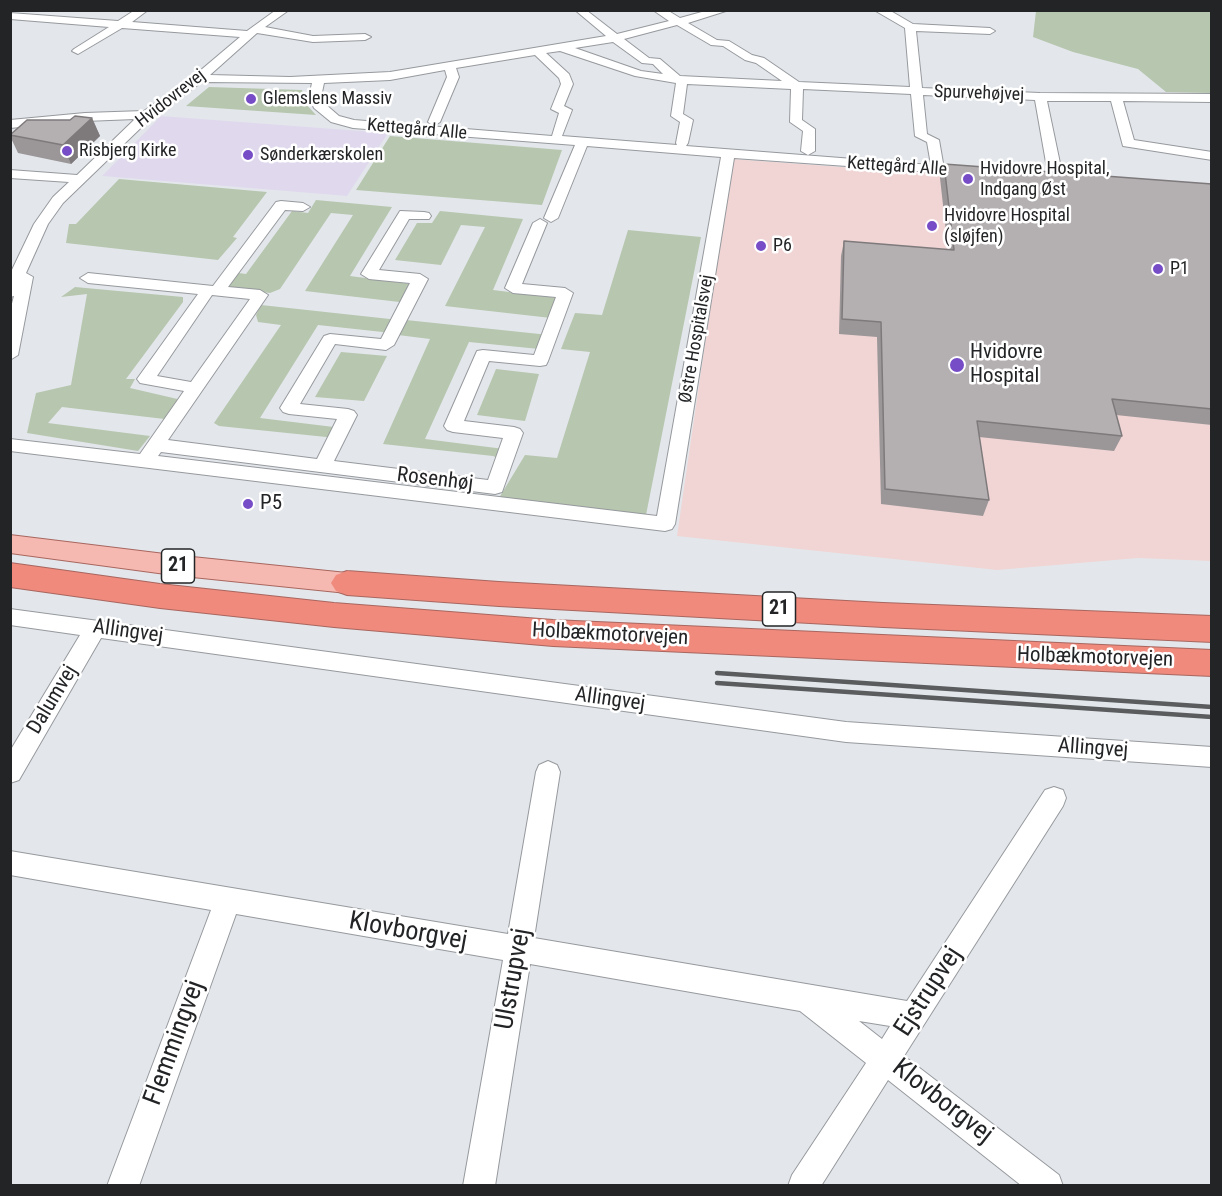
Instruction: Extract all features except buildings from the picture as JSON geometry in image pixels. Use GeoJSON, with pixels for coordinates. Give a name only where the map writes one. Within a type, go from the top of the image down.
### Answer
{"type":"FeatureCollection","features":[{"type":"Feature","properties":{"kind":"highway","name":"Holbækmotorvejen"},"geometry":{"type":"LineString","coordinates":[[10,575],[160,596],[334,615],[553,633],[1212,663]]}},
{"type":"Feature","properties":{"kind":"highway","name":"Holbækmotorvejen"},"geometry":{"type":"LineString","coordinates":[[347,583],[508,595],[1212,630]]}},
{"type":"Feature","properties":{"kind":"highway"},"geometry":{"type":"LineString","coordinates":[[1023,621],[1125,613],[1212,615]]}},
{"type":"Feature","properties":{"kind":"main road","name":"Holbækmotorvejen"},"geometry":{"type":"LineString","coordinates":[[10,544],[173,565],[347,583]]}},
{"type":"Feature","properties":{"kind":"street"},"geometry":{"type":"LineString","coordinates":[[78,51],[143,10]]}},
{"type":"Feature","properties":{"kind":"street","name":"Hvidovrevej"},"geometry":{"type":"LineString","coordinates":[[10,292],[41,224],[58,200],[78,179],[147,115],[199,78],[252,31],[284,10]]}},
{"type":"Feature","properties":{"kind":"street"},"geometry":{"type":"LineString","coordinates":[[658,10],[715,43],[725,43],[749,58],[760,60],[797,86],[796,123],[809,129],[808,151]]}},
{"type":"Feature","properties":{"kind":"street"},"geometry":{"type":"LineString","coordinates":[[199,78],[318,81],[390,76],[539,53],[615,38],[724,10]]}},
{"type":"Feature","properties":{"kind":"street"},"geometry":{"type":"LineString","coordinates":[[879,10],[909,25],[932,23],[990,32]]}},
{"type":"Feature","properties":{"kind":"street"},"geometry":{"type":"LineString","coordinates":[[580,11],[646,62],[656,61],[679,79],[677,116],[687,120],[682,143]]}},
{"type":"Feature","properties":{"kind":"street"},"geometry":{"type":"LineString","coordinates":[[10,16],[252,31],[313,39],[365,37]]}},
{"type":"Feature","properties":{"kind":"street","name":"Spurvehøjvej"},"geometry":{"type":"LineString","coordinates":[[909,25],[921,136],[933,140],[936,163]]}},
{"type":"Feature","properties":{"kind":"street","name":"Spurvehøjvej"},"geometry":{"type":"LineString","coordinates":[[563,48],[639,74],[679,79],[1040,97],[1212,98]]}},
{"type":"Feature","properties":{"kind":"street"},"geometry":{"type":"LineString","coordinates":[[539,53],[565,77],[567,84],[557,109],[566,110],[557,134]]}},
{"type":"Feature","properties":{"kind":"street"},"geometry":{"type":"LineString","coordinates":[[434,122],[453,77],[450,68]]}},
{"type":"Feature","properties":{"kind":"street","name":"Kettegård Alle"},"geometry":{"type":"LineString","coordinates":[[318,81],[315,97],[318,105],[335,119],[353,124],[977,173]]}},
{"type":"Feature","properties":{"kind":"street","name":"Spurvehøjvej"},"geometry":{"type":"LineString","coordinates":[[1040,97],[1055,175]]}},
{"type":"Feature","properties":{"kind":"street"},"geometry":{"type":"LineString","coordinates":[[1116,98],[1128,142],[1212,156]]}},
{"type":"Feature","properties":{"kind":"street"},"geometry":{"type":"LineString","coordinates":[[10,124],[85,117],[147,115]]}},
{"type":"Feature","properties":{"kind":"street","name":"Rosenhøj"},"geometry":{"type":"LineString","coordinates":[[10,445],[322,466],[495,487],[514,433],[453,426],[483,355],[540,361],[564,293],[513,288],[582,143]]}},
{"type":"Feature","properties":{"kind":"street"},"geometry":{"type":"LineString","coordinates":[[1163,149],[1168,167]]}},
{"type":"Feature","properties":{"kind":"street","name":"Østre Hospitalsvej"},"geometry":{"type":"LineString","coordinates":[[665,524],[728,154]]}},
{"type":"Feature","properties":{"kind":"street"},"geometry":{"type":"LineString","coordinates":[[10,184],[17,175],[78,179]]}},
{"type":"Feature","properties":{"kind":"street"},"geometry":{"type":"LineString","coordinates":[[195,388],[146,379],[212,290],[281,205],[303,207]]}},
{"type":"Feature","properties":{"kind":"street"},"geometry":{"type":"LineString","coordinates":[[322,466],[348,415],[289,408],[330,339],[386,345],[420,279],[369,274],[405,214],[424,216]]}},
{"type":"Feature","properties":{"kind":"street","name":"Hvidovrevej"},"geometry":{"type":"LineString","coordinates":[[10,355],[27,258]]}},
{"type":"Feature","properties":{"kind":"street"},"geometry":{"type":"LineString","coordinates":[[88,278],[260,295],[150,453]]}},
{"type":"Feature","properties":{"kind":"street","name":"Rosenhøj"},"geometry":{"type":"LineString","coordinates":[[150,453],[665,524]]}},
{"type":"Feature","properties":{"kind":"street","name":"Allingvej"},"geometry":{"type":"LineString","coordinates":[[10,617],[96,627],[846,732],[1212,757]]}},
{"type":"Feature","properties":{"kind":"street","name":"Dalumvej"},"geometry":{"type":"LineString","coordinates":[[10,773],[96,627]]}},
{"type":"Feature","properties":{"kind":"street","name":"Ulstrupvej"},"geometry":{"type":"LineString","coordinates":[[479,1185],[548,772]]}},
{"type":"Feature","properties":{"kind":"street","name":"Ejstrupvej"},"geometry":{"type":"LineString","coordinates":[[803,1185],[1054,798]]}},
{"type":"Feature","properties":{"kind":"street","name":"Klovborgvej"},"geometry":{"type":"LineString","coordinates":[[10,863],[913,1016]]}},
{"type":"Feature","properties":{"kind":"street","name":"Flemmingvej"},"geometry":{"type":"LineString","coordinates":[[123,1185],[228,900]]}},
{"type":"Feature","properties":{"kind":"street","name":"Klovborgvej"},"geometry":{"type":"LineString","coordinates":[[806,998],[1048,1185]]}},
{"type":"Feature","properties":{"kind":"shaded area","name":"Sønderkærskolen"},"geometry":{"type":"Polygon","coordinates":[[[161,116],[388,133],[347,196],[102,176],[161,116]]]}},
{"type":"Feature","properties":{"kind":"shaded area","name":"Hvidovre Hospital"},"geometry":{"type":"Polygon","coordinates":[[[732,159],[1211,194],[1211,561],[1138,558],[997,570],[677,536],[732,159]]]}},
{"type":"Feature","properties":{"kind":"green space"},"geometry":{"type":"Polygon","coordinates":[[[1036,11],[1211,11],[1211,93],[1166,92],[1138,69],[1073,52],[1033,37],[1036,11]]]}},
{"type":"Feature","properties":{"kind":"green space"},"geometry":{"type":"Polygon","coordinates":[[[209,87],[302,90],[306,104],[316,115],[186,106],[209,87]]]}},
{"type":"Feature","properties":{"kind":"green space"},"geometry":{"type":"Polygon","coordinates":[[[390,136],[562,150],[542,205],[356,190],[390,136]]]}},
{"type":"Feature","properties":{"kind":"green space"},"geometry":{"type":"Polygon","coordinates":[[[119,179],[267,192],[233,237],[237,238],[218,260],[66,243],[69,224],[76,224],[119,179]]]}},
{"type":"Feature","properties":{"kind":"green space"},"geometry":{"type":"Polygon","coordinates":[[[316,200],[392,207],[350,276],[418,285],[408,303],[305,291],[353,215],[331,213],[280,289],[270,293],[228,288],[222,284],[231,272],[246,274],[292,211],[308,213],[316,200]]]}},
{"type":"Feature","properties":{"kind":"green space"},"geometry":{"type":"Polygon","coordinates":[[[440,211],[523,219],[493,290],[558,298],[551,318],[445,306],[485,227],[461,225],[441,265],[395,260],[417,223],[432,223],[440,211]]]}},
{"type":"Feature","properties":{"kind":"green space"},"geometry":{"type":"Polygon","coordinates":[[[628,230],[701,237],[646,515],[499,498],[525,455],[557,458],[590,352],[561,349],[575,313],[602,315],[628,230]]]}},
{"type":"Feature","properties":{"kind":"green space"},"geometry":{"type":"Polygon","coordinates":[[[75,287],[183,297],[183,302],[126,379],[135,379],[130,388],[186,401],[173,420],[62,407],[48,423],[150,436],[138,451],[27,433],[36,393],[71,385],[87,294],[61,297],[75,287]]]}},
{"type":"Feature","properties":{"kind":"green space"},"geometry":{"type":"Polygon","coordinates":[[[261,305],[399,320],[392,333],[318,325],[260,418],[342,428],[336,438],[219,426],[214,423],[281,325],[258,322],[256,315],[261,305]]]}},
{"type":"Feature","properties":{"kind":"green space"},"geometry":{"type":"Polygon","coordinates":[[[406,320],[549,335],[539,349],[469,342],[425,439],[504,449],[500,459],[493,456],[383,444],[430,339],[398,335],[406,320]]]}},
{"type":"Feature","properties":{"kind":"green space"},"geometry":{"type":"Polygon","coordinates":[[[341,352],[387,356],[364,401],[315,397],[341,352]]]}},
{"type":"Feature","properties":{"kind":"green space"},"geometry":{"type":"Polygon","coordinates":[[[496,369],[539,374],[525,421],[477,415],[496,369]]]}},
{"type":"Feature","properties":{"kind":"railway"},"geometry":{"type":"LineString","coordinates":[[717,673],[1212,707]]}},
{"type":"Feature","properties":{"kind":"railway"},"geometry":{"type":"LineString","coordinates":[[717,683],[1212,717]]}},
{"type":"Feature","properties":{"kind":"place","name":"Glemslens Massiv"},"geometry":{"type":"Point","coordinates":[251,99]}},
{"type":"Feature","properties":{"kind":"place","name":"Risbjerg Kirke"},"geometry":{"type":"Point","coordinates":[67,151]}},
{"type":"Feature","properties":{"kind":"place","name":"Sønderkærskolen"},"geometry":{"type":"Point","coordinates":[248,155]}},
{"type":"Feature","properties":{"kind":"place","name":"Hvidovre Hospital, Indgang Øst"},"geometry":{"type":"Point","coordinates":[968,179]}},
{"type":"Feature","properties":{"kind":"place","name":"Hvidovre Hospital (sløjfen)"},"geometry":{"type":"Point","coordinates":[932,226]}},
{"type":"Feature","properties":{"kind":"place","name":"P6"},"geometry":{"type":"Point","coordinates":[761,246]}},
{"type":"Feature","properties":{"kind":"place","name":"P1"},"geometry":{"type":"Point","coordinates":[1158,269]}},
{"type":"Feature","properties":{"kind":"place","name":"Hvidovre Hospital"},"geometry":{"type":"Point","coordinates":[957,365]}},
{"type":"Feature","properties":{"kind":"place","name":"P5"},"geometry":{"type":"Point","coordinates":[248,504]}}]}
